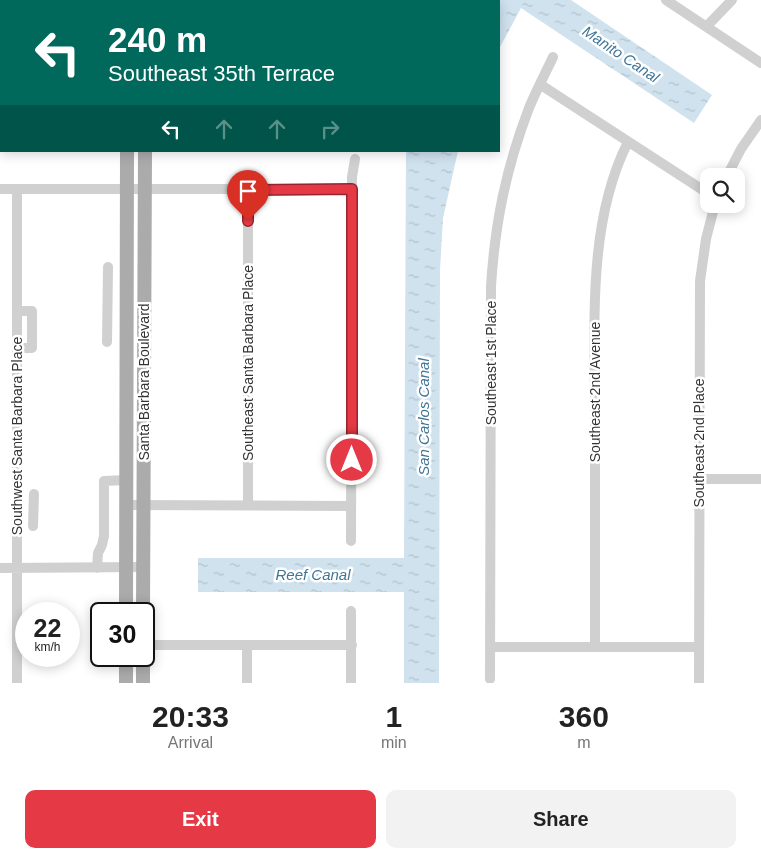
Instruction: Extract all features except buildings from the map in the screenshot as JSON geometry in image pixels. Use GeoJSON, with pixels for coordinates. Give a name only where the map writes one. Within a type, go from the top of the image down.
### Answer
{"type":"FeatureCollection","features":[{"type":"Feature","properties":{"kind":"main road","name":"Santa Barbara Boulevard"},"geometry":{"type":"LineString","coordinates":[[126,602],[127,152]]}},
{"type":"Feature","properties":{"kind":"main road","name":"Santa Barbara Boulevard"},"geometry":{"type":"LineString","coordinates":[[143,602],[145,152]]}},
{"type":"Feature","properties":{"kind":"main road"},"geometry":{"type":"LineString","coordinates":[[126,346],[143,346]]}},
{"type":"Feature","properties":{"kind":"main road"},"geometry":{"type":"LineString","coordinates":[[126,667],[126,683]]}},
{"type":"Feature","properties":{"kind":"main road"},"geometry":{"type":"LineString","coordinates":[[143,667],[143,683]]}},
{"type":"Feature","properties":{"kind":"street"},"geometry":{"type":"LineString","coordinates":[[666,0],[761,63]]}},
{"type":"Feature","properties":{"kind":"street"},"geometry":{"type":"LineString","coordinates":[[707,26],[732,0]]}},
{"type":"Feature","properties":{"kind":"street","name":"Southeast 1st Place"},"geometry":{"type":"LineString","coordinates":[[490,679],[493,250],[502,196],[511,161],[530,106],[553,57]]}},
{"type":"Feature","properties":{"kind":"street"},"geometry":{"type":"LineString","coordinates":[[541,85],[700,188]]}},
{"type":"Feature","properties":{"kind":"street"},"geometry":{"type":"LineString","coordinates":[[731,168],[741,149],[761,120]]}},
{"type":"Feature","properties":{"kind":"street","name":"Southeast 2nd Avenue"},"geometry":{"type":"LineString","coordinates":[[595,646],[595,338],[598,252],[606,204],[622,153],[628,142]]}},
{"type":"Feature","properties":{"kind":"street"},"geometry":{"type":"LineString","coordinates":[[351,541],[352,189],[355,159]]}},
{"type":"Feature","properties":{"kind":"street"},"geometry":{"type":"LineString","coordinates":[[0,189],[352,189]]}},
{"type":"Feature","properties":{"kind":"street","name":"Southwest Santa Barbara Place"},"geometry":{"type":"LineString","coordinates":[[16,683],[17,189]]}},
{"type":"Feature","properties":{"kind":"street","name":"Southeast Santa Barbara Place"},"geometry":{"type":"LineString","coordinates":[[248,190],[248,505]]}},
{"type":"Feature","properties":{"kind":"street","name":"Southeast 2nd Place"},"geometry":{"type":"LineString","coordinates":[[699,683],[700,280],[706,239],[713,213]]}},
{"type":"Feature","properties":{"kind":"street"},"geometry":{"type":"LineString","coordinates":[[108,267],[108,342]]}},
{"type":"Feature","properties":{"kind":"street"},"geometry":{"type":"LineString","coordinates":[[108,300],[126,300]]}},
{"type":"Feature","properties":{"kind":"street"},"geometry":{"type":"LineString","coordinates":[[17,311],[32,311],[32,348],[17,348]]}},
{"type":"Feature","properties":{"kind":"street"},"geometry":{"type":"LineString","coordinates":[[699,479],[761,479]]}},
{"type":"Feature","properties":{"kind":"street"},"geometry":{"type":"LineString","coordinates":[[97,568],[98,553],[104,536],[104,481],[126,480]]}},
{"type":"Feature","properties":{"kind":"street"},"geometry":{"type":"LineString","coordinates":[[34,494],[34,526]]}},
{"type":"Feature","properties":{"kind":"street"},"geometry":{"type":"LineString","coordinates":[[126,505],[351,506]]}},
{"type":"Feature","properties":{"kind":"street"},"geometry":{"type":"LineString","coordinates":[[17,510],[34,510]]}},
{"type":"Feature","properties":{"kind":"street"},"geometry":{"type":"LineString","coordinates":[[0,568],[144,567]]}},
{"type":"Feature","properties":{"kind":"street"},"geometry":{"type":"LineString","coordinates":[[351,611],[351,683]]}},
{"type":"Feature","properties":{"kind":"street"},"geometry":{"type":"LineString","coordinates":[[155,645],[352,645]]}},
{"type":"Feature","properties":{"kind":"street"},"geometry":{"type":"LineString","coordinates":[[247,645],[247,683]]}},
{"type":"Feature","properties":{"kind":"street"},"geometry":{"type":"LineString","coordinates":[[491,647],[699,647]]}},
{"type":"Feature","properties":{"kind":"water","name":"Manito Canal"},"geometry":{"type":"Polygon","coordinates":[[[500,0],[571,0],[712,95],[694,123],[521,8],[500,47],[500,0]]]}},
{"type":"Feature","properties":{"kind":"water"},"geometry":{"type":"Polygon","coordinates":[[[406,152],[458,152],[443,218],[440,270],[439,683],[404,683],[404,592],[198,592],[198,558],[404,558],[406,152]]]}},
{"type":"Feature","properties":{"kind":"route"},"geometry":{"type":"LineString","coordinates":[[248,221],[248,190],[352,189],[352,460]]}},
{"type":"Feature","properties":{"kind":"water label","name":"San Carlos Canal"},"geometry":{"type":"Point","coordinates":[423,417]}},
{"type":"Feature","properties":{"kind":"water label","name":"Reef Canal"},"geometry":{"type":"Point","coordinates":[313,574]}}]}
